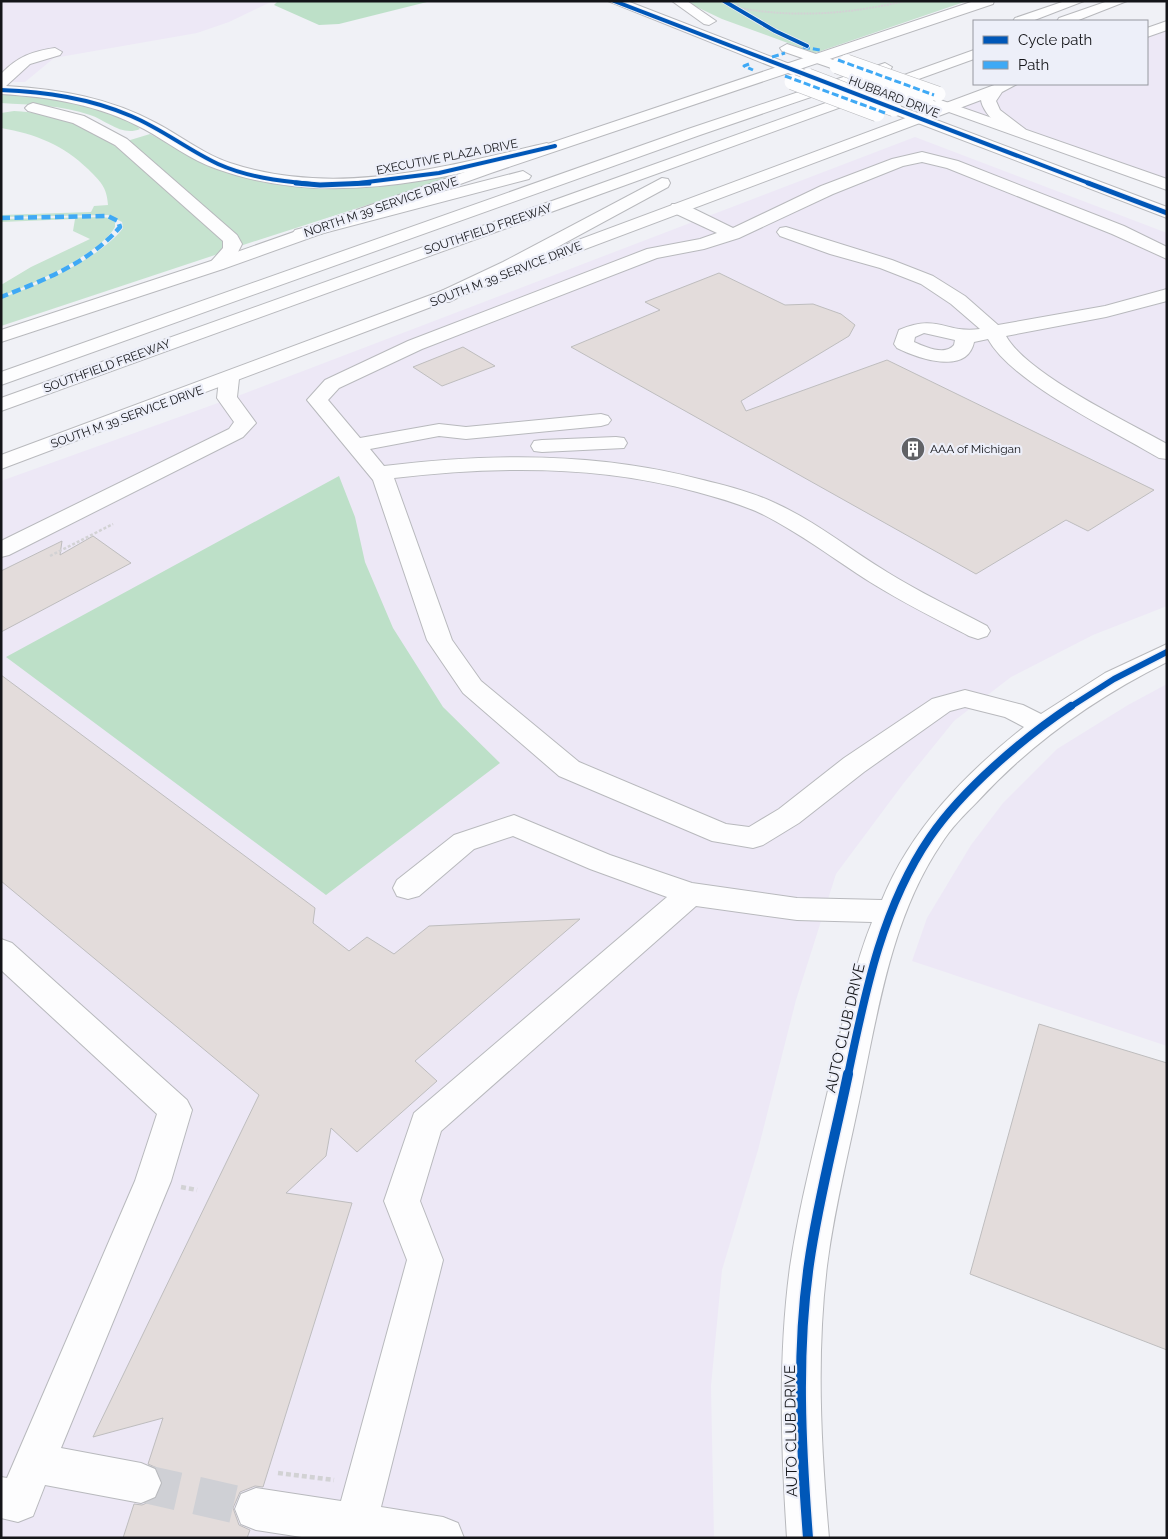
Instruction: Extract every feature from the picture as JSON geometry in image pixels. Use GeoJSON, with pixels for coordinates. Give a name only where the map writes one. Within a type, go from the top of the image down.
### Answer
{"type":"FeatureCollection","features":[{"type":"Feature","properties":{"kind":"main road","name":"HUBBARD DRIVE"},"geometry":{"type":"LineString","coordinates":[[614,1],[791,75],[808,76],[1167,213]]}},
{"type":"Feature","properties":{"kind":"main road"},"geometry":{"type":"LineString","coordinates":[[842,60],[988,1]]}},
{"type":"Feature","properties":{"kind":"main road"},"geometry":{"type":"LineString","coordinates":[[1023,20],[1078,1]]}},
{"type":"Feature","properties":{"kind":"main road"},"geometry":{"type":"LineString","coordinates":[[1067,20],[1121,1]]}},
{"type":"Feature","properties":{"kind":"main road"},"geometry":{"type":"LineString","coordinates":[[672,3],[726,27]]}},
{"type":"Feature","properties":{"kind":"main road"},"geometry":{"type":"LineString","coordinates":[[1148,32],[1166,26]]}},
{"type":"Feature","properties":{"kind":"main road","name":"HUBBARD DRIVE"},"geometry":{"type":"LineString","coordinates":[[761,39],[819,60],[842,60],[932,96],[948,107],[1167,185]]}},
{"type":"Feature","properties":{"kind":"main road"},"geometry":{"type":"LineString","coordinates":[[1,83],[24,60],[37,55],[55,52]]}},
{"type":"Feature","properties":{"kind":"main road","name":"SOUTHFIELD FREEWAY"},"geometry":{"type":"LineString","coordinates":[[1,405],[973,54]]}},
{"type":"Feature","properties":{"kind":"main road","name":"NORTH M 39 SERVICE DRIVE"},"geometry":{"type":"LineString","coordinates":[[1,336],[217,265],[555,146],[755,81],[791,75],[819,60]]}},
{"type":"Feature","properties":{"kind":"main road","name":"SOUTHFIELD FREEWAY"},"geometry":{"type":"LineString","coordinates":[[1,379],[694,132],[899,62]]}},
{"type":"Feature","properties":{"kind":"main road"},"geometry":{"type":"LineString","coordinates":[[791,75],[886,118],[889,123],[888,129]]}},
{"type":"Feature","properties":{"kind":"main road"},"geometry":{"type":"LineString","coordinates":[[1003,86],[988,101],[993,112],[1019,132]]}},
{"type":"Feature","properties":{"kind":"main road","name":"SOUTH M 39 SERVICE DRIVE"},"geometry":{"type":"LineString","coordinates":[[2,463],[1003,86]]}},
{"type":"Feature","properties":{"kind":"main road","name":"EXECUTIVE PLAZA DRIVE"},"geometry":{"type":"LineString","coordinates":[[1,90],[59,94],[83,99],[112,108],[151,126],[222,166],[266,178],[319,184],[365,184],[408,179],[555,146]]}},
{"type":"Feature","properties":{"kind":"main road"},"geometry":{"type":"LineString","coordinates":[[932,96],[979,96]]}},
{"type":"Feature","properties":{"kind":"main road"},"geometry":{"type":"LineString","coordinates":[[1,105],[73,111],[100,120],[128,134],[138,133],[151,126]]}},
{"type":"Feature","properties":{"kind":"main road"},"geometry":{"type":"LineString","coordinates":[[44,110],[79,118],[115,138],[230,239],[233,244],[232,250],[217,265]]}},
{"type":"Feature","properties":{"kind":"main road"},"geometry":{"type":"LineString","coordinates":[[442,298],[509,266],[626,201],[745,146],[787,123]]}},
{"type":"Feature","properties":{"kind":"main road"},"geometry":{"type":"LineString","coordinates":[[302,234],[694,132]]}},
{"type":"Feature","properties":{"kind":"main road"},"geometry":{"type":"LineString","coordinates":[[1042,726],[1014,711],[964,698],[941,705],[854,765],[789,816],[753,838],[722,834],[569,769],[472,687],[440,640],[384,480],[317,400],[332,384],[415,345],[653,253],[704,244],[733,234],[827,190],[898,162],[922,157],[952,164],[1111,227],[1167,254]]}},
{"type":"Feature","properties":{"kind":"main road"},"geometry":{"type":"LineString","coordinates":[[1046,167],[1072,182],[1167,218]]}},
{"type":"Feature","properties":{"kind":"main road"},"geometry":{"type":"LineString","coordinates":[[1099,187],[1096,182],[1101,178],[1113,176],[1130,178],[1167,190]]}},
{"type":"Feature","properties":{"kind":"main road"},"geometry":{"type":"LineString","coordinates":[[1126,198],[1167,208]]}},
{"type":"Feature","properties":{"kind":"main road"},"geometry":{"type":"LineString","coordinates":[[678,208],[733,234]]}},
{"type":"Feature","properties":{"kind":"main road"},"geometry":{"type":"LineString","coordinates":[[786,232],[836,250],[886,264],[927,280],[958,300],[994,332],[1004,350],[1045,383],[1167,454]]}},
{"type":"Feature","properties":{"kind":"main road"},"geometry":{"type":"LineString","coordinates":[[966,336],[1106,311],[1167,295]]}},
{"type":"Feature","properties":{"kind":"main road"},"geometry":{"type":"LineString","coordinates":[[1,550],[236,433],[245,423],[239,412],[227,398],[229,379]]}},
{"type":"Feature","properties":{"kind":"main road"},"geometry":{"type":"LineString","coordinates":[[356,445],[439,430],[466,432],[601,420]]}},
{"type":"Feature","properties":{"kind":"main road"},"geometry":{"type":"LineString","coordinates":[[390,439],[418,447],[616,442]]}},
{"type":"Feature","properties":{"kind":"main road"},"geometry":{"type":"LineString","coordinates":[[379,473],[432,466],[482,463],[586,464],[693,483],[775,511],[821,538],[884,580],[978,631]]}},
{"type":"Feature","properties":{"kind":"main road","name":"AUTO CLUB DRIVE"},"geometry":{"type":"LineString","coordinates":[[808,1538],[804,1484],[803,1349],[806,1290],[816,1230],[865,992],[890,911],[914,863],[949,813],[994,766],[1042,726],[1105,683],[1167,652]]}},
{"type":"Feature","properties":{"kind":"main road"},"geometry":{"type":"LineString","coordinates":[[408,888],[464,842],[514,825],[600,862],[690,894],[797,908],[890,911]]}},
{"type":"Feature","properties":{"kind":"main road"},"geometry":{"type":"LineString","coordinates":[[354,1526],[425,1260],[402,1201],[426,1123],[690,894]]}},
{"type":"Feature","properties":{"kind":"main road"},"geometry":{"type":"LineString","coordinates":[[1,951],[176,1110],[152,1182],[18,1501],[1,1497]]}},
{"type":"Feature","properties":{"kind":"main road"},"geometry":{"type":"LineString","coordinates":[[34,1463],[141,1483]]}},
{"type":"Feature","properties":{"kind":"main road"},"geometry":{"type":"LineString","coordinates":[[256,1509],[354,1526],[443,1538]]}},
{"type":"Feature","properties":{"kind":"path"},"geometry":{"type":"LineString","coordinates":[[735,5],[773,15],[805,17],[860,11],[904,1]]}},
{"type":"Feature","properties":{"kind":"path"},"geometry":{"type":"LineString","coordinates":[[735,5],[758,19]]}},
{"type":"Feature","properties":{"kind":"path"},"geometry":{"type":"LineString","coordinates":[[50,556],[113,524]]}},
{"type":"Feature","properties":{"kind":"path"},"geometry":{"type":"LineString","coordinates":[[278,1473],[338,1480]]}},
{"type":"Feature","properties":{"kind":"shaded area"},"geometry":{"type":"Polygon","coordinates":[[[1,1],[273,1],[229,22],[197,33],[54,58],[25,82],[1,82],[1,1]]]}},
{"type":"Feature","properties":{"kind":"shaded area"},"geometry":{"type":"Polygon","coordinates":[[[1167,25],[1167,185],[948,107],[1007,85],[1148,85],[1148,33],[1167,25]]]}},
{"type":"Feature","properties":{"kind":"shaded area"},"geometry":{"type":"Polygon","coordinates":[[[915,137],[1167,233],[1167,606],[1093,635],[1011,677],[954,721],[903,784],[836,874],[796,1000],[758,1150],[722,1270],[711,1386],[714,1538],[1,1538],[1,481],[243,394],[915,137]]]}},
{"type":"Feature","properties":{"kind":"shaded area"},"geometry":{"type":"Polygon","coordinates":[[[1167,684],[1167,1046],[912,961],[927,918],[971,845],[1003,803],[1057,749],[1128,705],[1167,684]]]}},
{"type":"Feature","properties":{"kind":"green space"},"geometry":{"type":"Polygon","coordinates":[[[278,1],[431,1],[339,24],[319,25],[274,5],[278,1]]]}},
{"type":"Feature","properties":{"kind":"green space"},"geometry":{"type":"Polygon","coordinates":[[[684,1],[967,1],[815,53],[722,19],[684,1]]]}},
{"type":"Feature","properties":{"kind":"green space"},"geometry":{"type":"Polygon","coordinates":[[[1,93],[54,99],[96,107],[130,120],[140,129],[127,131],[114,127],[96,117],[68,109],[1,103],[1,93]]]}},
{"type":"Feature","properties":{"kind":"green space"},"geometry":{"type":"Polygon","coordinates":[[[14,111],[59,118],[92,131],[111,143],[151,175],[223,241],[224,245],[218,254],[1,326],[1,298],[67,270],[100,250],[123,228],[122,222],[108,215],[1,217],[1,215],[91,212],[94,206],[108,205],[106,193],[99,181],[69,153],[37,137],[1,128],[1,113],[14,111]]]}},
{"type":"Feature","properties":{"kind":"green space"},"geometry":{"type":"Polygon","coordinates":[[[150,134],[213,168],[262,182],[288,186],[367,187],[471,167],[420,188],[237,247],[127,141],[150,134]]]}},
{"type":"Feature","properties":{"kind":"green space"},"geometry":{"type":"Polygon","coordinates":[[[110,218],[115,222],[115,227],[95,247],[80,258],[46,277],[1,296],[1,285],[31,267],[90,239],[73,231],[75,219],[1,222],[1,219],[110,218]]]}},
{"type":"Feature","properties":{"kind":"green space"},"geometry":{"type":"Polygon","coordinates":[[[339,476],[355,517],[365,562],[393,628],[443,707],[500,763],[326,895],[6,657],[339,476]]]}},
{"type":"Feature","properties":{"kind":"building","name":"AAA of Michigan"},"geometry":{"type":"Polygon","coordinates":[[[719,273],[785,305],[813,304],[841,314],[855,325],[849,336],[741,401],[746,411],[887,360],[1154,490],[1088,531],[1066,520],[976,574],[571,347],[660,310],[645,302],[719,273]]]}},
{"type":"Feature","properties":{"kind":"building"},"geometry":{"type":"Polygon","coordinates":[[[463,347],[495,366],[442,386],[413,367],[463,347]]]}},
{"type":"Feature","properties":{"kind":"building"},"geometry":{"type":"Polygon","coordinates":[[[93,536],[131,563],[1,632],[1,571],[62,541],[60,555],[93,536]]]}},
{"type":"Feature","properties":{"kind":"building"},"geometry":{"type":"Polygon","coordinates":[[[1,675],[315,908],[313,923],[349,951],[367,937],[394,954],[429,926],[580,919],[415,1061],[437,1081],[357,1152],[331,1128],[326,1156],[286,1193],[352,1203],[263,1487],[255,1486],[240,1492],[233,1508],[239,1525],[250,1530],[247,1538],[123,1538],[134,1504],[142,1505],[156,1499],[163,1484],[157,1468],[148,1464],[163,1418],[93,1437],[259,1095],[1,881],[1,675]]]}},
{"type":"Feature","properties":{"kind":"building"},"geometry":{"type":"Polygon","coordinates":[[[1039,1024],[1167,1063],[1167,1350],[970,1274],[1039,1024]]]}},
{"type":"Feature","properties":{"kind":"tunnel"},"geometry":{"type":"LineString","coordinates":[[141,1483],[256,1509]]}},
{"type":"Feature","properties":{"kind":"marked path"},"geometry":{"type":"LineString","coordinates":[[803,47],[807,46],[820,50]]}},
{"type":"Feature","properties":{"kind":"marked path"},"geometry":{"type":"LineString","coordinates":[[772,57],[785,53]]}},
{"type":"Feature","properties":{"kind":"marked path"},"geometry":{"type":"LineString","coordinates":[[838,60],[934,95]]}},
{"type":"Feature","properties":{"kind":"marked path"},"geometry":{"type":"LineString","coordinates":[[749,64],[744,66],[753,70]]}},
{"type":"Feature","properties":{"kind":"marked path"},"geometry":{"type":"LineString","coordinates":[[785,76],[885,113]]}},
{"type":"Feature","properties":{"kind":"marked path"},"geometry":{"type":"LineString","coordinates":[[1,218],[108,216],[118,221],[120,227],[110,239],[82,260],[32,285],[1,297]]}},
{"type":"Feature","properties":{"kind":"cycle path"},"geometry":{"type":"LineString","coordinates":[[614,1],[1167,213]]}},
{"type":"Feature","properties":{"kind":"cycle path"},"geometry":{"type":"LineString","coordinates":[[724,1],[775,31],[807,46]]}},
{"type":"Feature","properties":{"kind":"cycle path"},"geometry":{"type":"LineString","coordinates":[[1,90],[60,95],[97,104],[133,117],[229,169],[280,181],[320,185],[360,184],[439,173],[555,146]]}},
{"type":"Feature","properties":{"kind":"cycle path"},"geometry":{"type":"LineString","coordinates":[[808,1538],[802,1446],[802,1352],[809,1266],[823,1187],[867,987],[886,925],[898,895],[935,830],[995,766],[1040,728],[1089,694],[1167,652]]}},
{"type":"Feature","properties":{"kind":"place","name":"AAA of Michigan"},"geometry":{"type":"Point","coordinates":[913,449]}}]}
